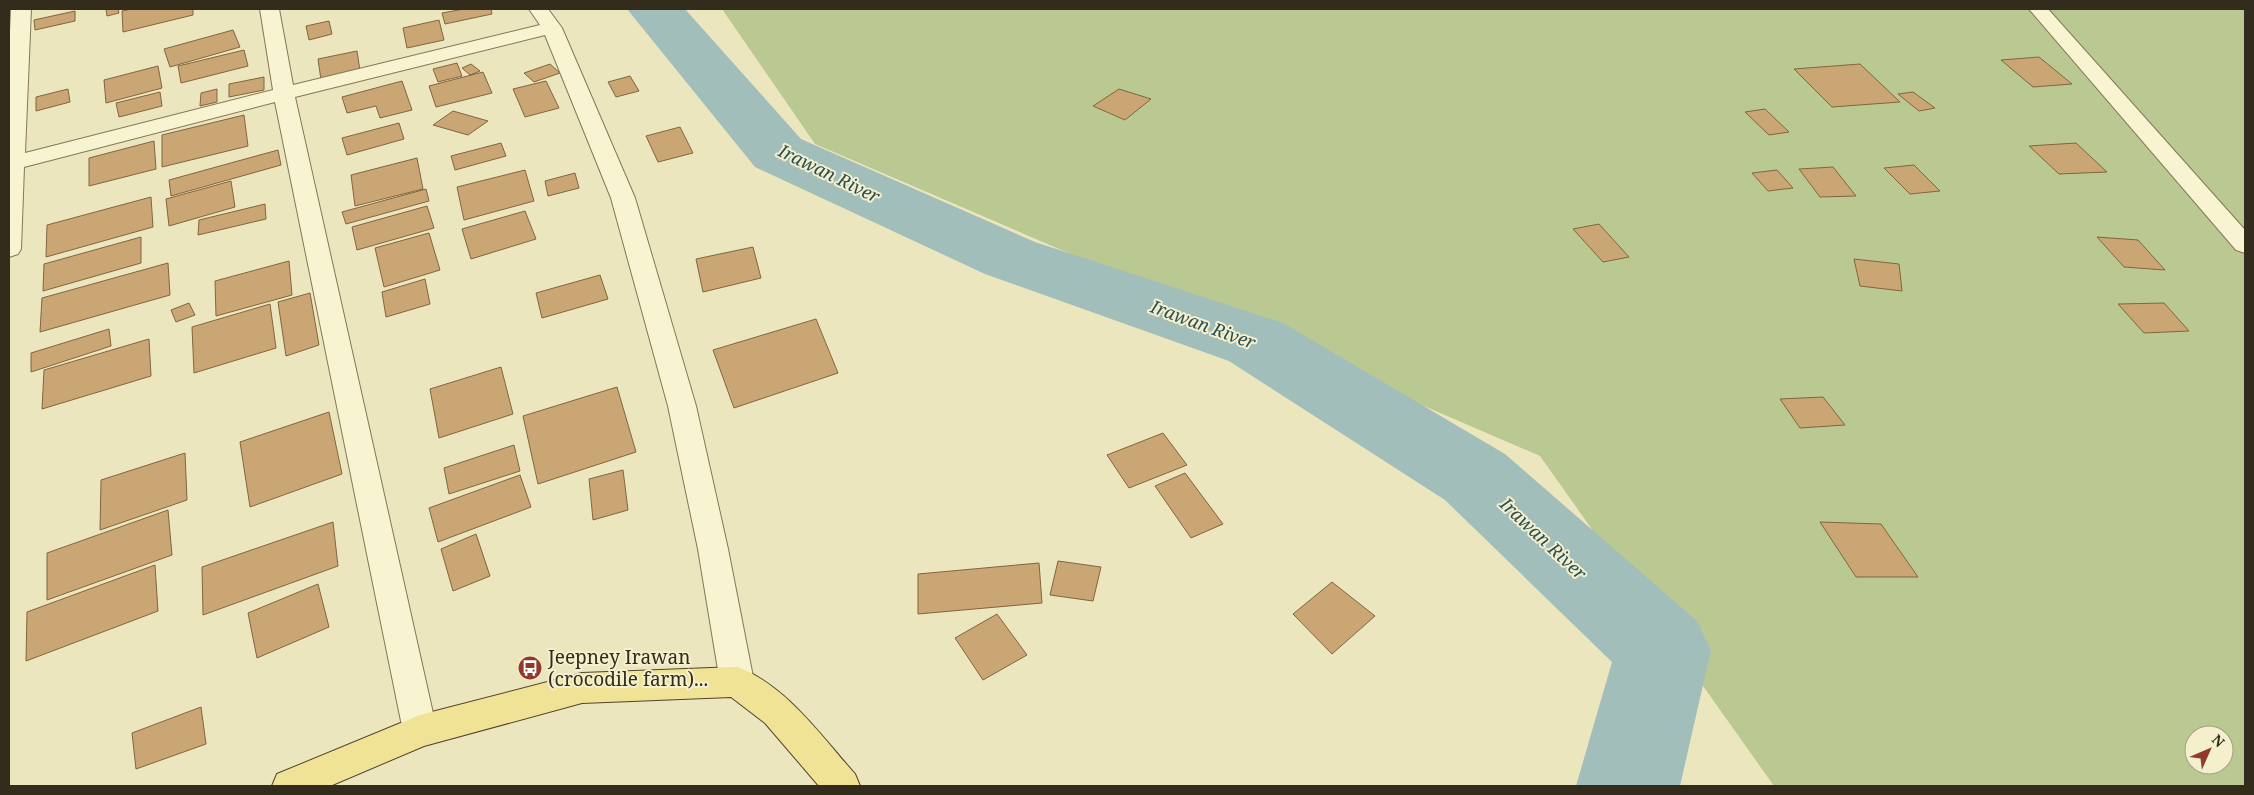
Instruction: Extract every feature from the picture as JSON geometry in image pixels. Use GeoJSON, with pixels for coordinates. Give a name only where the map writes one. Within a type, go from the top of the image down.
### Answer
{"type":"FeatureCollection","features":[{"type":"Feature","properties":{"kind":"main road"},"geometry":{"type":"LineString","coordinates":[[290,786],[420,731],[582,688],[737,682],[777,712],[842,786]]}},
{"type":"Feature","properties":{"kind":"street"},"geometry":{"type":"LineString","coordinates":[[9,249],[21,9]]}},
{"type":"Feature","properties":{"kind":"street"},"geometry":{"type":"LineString","coordinates":[[269,9],[284,93],[420,731]]}},
{"type":"Feature","properties":{"kind":"street"},"geometry":{"type":"LineString","coordinates":[[2038,9],[2245,245]]}},
{"type":"Feature","properties":{"kind":"street"},"geometry":{"type":"LineString","coordinates":[[12,163],[284,93],[546,18],[623,198],[677,387],[713,549],[737,682]]}},
{"type":"Feature","properties":{"kind":"green space"},"geometry":{"type":"Polygon","coordinates":[[[722,9],[2245,9],[2245,786],[1774,786],[1540,456],[815,144],[722,9]]]}},
{"type":"Feature","properties":{"kind":"building"},"geometry":{"type":"Polygon","coordinates":[[[106,9],[118,9],[119,13],[107,16],[106,9]]]}},
{"type":"Feature","properties":{"kind":"building"},"geometry":{"type":"Polygon","coordinates":[[[132,9],[193,9],[193,15],[123,32],[122,11],[132,9]]]}},
{"type":"Feature","properties":{"kind":"building"},"geometry":{"type":"Polygon","coordinates":[[[464,9],[491,9],[492,14],[445,24],[442,13],[464,9]]]}},
{"type":"Feature","properties":{"kind":"building"},"geometry":{"type":"Polygon","coordinates":[[[75,11],[75,21],[35,30],[34,20],[75,11]]]}},
{"type":"Feature","properties":{"kind":"building"},"geometry":{"type":"Polygon","coordinates":[[[439,20],[444,40],[407,48],[403,28],[439,20]]]}},
{"type":"Feature","properties":{"kind":"building"},"geometry":{"type":"Polygon","coordinates":[[[329,21],[332,34],[309,40],[306,26],[329,21]]]}},
{"type":"Feature","properties":{"kind":"building"},"geometry":{"type":"Polygon","coordinates":[[[233,30],[240,47],[170,67],[164,49],[233,30]]]}},
{"type":"Feature","properties":{"kind":"building"},"geometry":{"type":"Polygon","coordinates":[[[244,50],[248,66],[181,83],[178,66],[244,50]]]}},
{"type":"Feature","properties":{"kind":"building"},"geometry":{"type":"Polygon","coordinates":[[[357,51],[360,71],[321,80],[318,59],[357,51]]]}},
{"type":"Feature","properties":{"kind":"building"},"geometry":{"type":"Polygon","coordinates":[[[2039,57],[2072,84],[2033,87],[2001,60],[2039,57]]]}},
{"type":"Feature","properties":{"kind":"building"},"geometry":{"type":"Polygon","coordinates":[[[457,63],[462,76],[438,82],[433,69],[457,63]]]}},
{"type":"Feature","properties":{"kind":"building"},"geometry":{"type":"Polygon","coordinates":[[[471,64],[480,71],[470,75],[462,68],[471,64]]]}},
{"type":"Feature","properties":{"kind":"building"},"geometry":{"type":"Polygon","coordinates":[[[550,64],[560,73],[534,82],[524,73],[550,64]]]}},
{"type":"Feature","properties":{"kind":"building"},"geometry":{"type":"Polygon","coordinates":[[[1860,64],[1900,102],[1832,107],[1794,69],[1860,64]]]}},
{"type":"Feature","properties":{"kind":"building"},"geometry":{"type":"Polygon","coordinates":[[[158,66],[162,88],[106,103],[104,80],[158,66]]]}},
{"type":"Feature","properties":{"kind":"building"},"geometry":{"type":"Polygon","coordinates":[[[483,72],[492,93],[436,107],[429,86],[483,72]]]}},
{"type":"Feature","properties":{"kind":"building"},"geometry":{"type":"Polygon","coordinates":[[[630,76],[639,91],[616,97],[608,82],[630,76]]]}},
{"type":"Feature","properties":{"kind":"building"},"geometry":{"type":"Polygon","coordinates":[[[264,77],[264,90],[229,97],[229,84],[264,77]]]}},
{"type":"Feature","properties":{"kind":"building"},"geometry":{"type":"Polygon","coordinates":[[[402,81],[412,110],[380,118],[376,106],[347,113],[342,97],[402,81]]]}},
{"type":"Feature","properties":{"kind":"building"},"geometry":{"type":"Polygon","coordinates":[[[546,81],[559,108],[525,117],[513,89],[546,81]]]}},
{"type":"Feature","properties":{"kind":"building"},"geometry":{"type":"Polygon","coordinates":[[[68,89],[70,102],[36,111],[36,97],[68,89]]]}},
{"type":"Feature","properties":{"kind":"building"},"geometry":{"type":"Polygon","coordinates":[[[217,89],[217,102],[200,106],[201,93],[217,89]]]}},
{"type":"Feature","properties":{"kind":"building"},"geometry":{"type":"Polygon","coordinates":[[[1119,89],[1151,99],[1125,120],[1093,106],[1119,89]]]}},
{"type":"Feature","properties":{"kind":"building"},"geometry":{"type":"Polygon","coordinates":[[[160,92],[162,106],[119,117],[116,103],[160,92]]]}},
{"type":"Feature","properties":{"kind":"building"},"geometry":{"type":"Polygon","coordinates":[[[1913,92],[1935,108],[1919,111],[1898,94],[1913,92]]]}},
{"type":"Feature","properties":{"kind":"building"},"geometry":{"type":"Polygon","coordinates":[[[1765,109],[1789,132],[1769,135],[1745,112],[1765,109]]]}},
{"type":"Feature","properties":{"kind":"building"},"geometry":{"type":"Polygon","coordinates":[[[453,111],[488,121],[468,135],[433,125],[453,111]]]}},
{"type":"Feature","properties":{"kind":"building"},"geometry":{"type":"Polygon","coordinates":[[[244,115],[248,146],[162,167],[162,135],[244,115]]]}},
{"type":"Feature","properties":{"kind":"building"},"geometry":{"type":"Polygon","coordinates":[[[399,123],[404,139],[347,155],[342,138],[399,123]]]}},
{"type":"Feature","properties":{"kind":"building"},"geometry":{"type":"Polygon","coordinates":[[[680,127],[693,153],[658,162],[646,136],[680,127]]]}},
{"type":"Feature","properties":{"kind":"building"},"geometry":{"type":"Polygon","coordinates":[[[154,141],[156,169],[89,186],[89,158],[154,141]]]}},
{"type":"Feature","properties":{"kind":"building"},"geometry":{"type":"Polygon","coordinates":[[[501,143],[506,156],[455,170],[451,156],[501,143]]]}},
{"type":"Feature","properties":{"kind":"building"},"geometry":{"type":"Polygon","coordinates":[[[2076,143],[2107,172],[2059,174],[2029,146],[2076,143]]]}},
{"type":"Feature","properties":{"kind":"building"},"geometry":{"type":"Polygon","coordinates":[[[278,150],[281,165],[171,196],[169,180],[278,150]]]}},
{"type":"Feature","properties":{"kind":"building"},"geometry":{"type":"Polygon","coordinates":[[[417,158],[423,189],[355,206],[351,175],[417,158]]]}},
{"type":"Feature","properties":{"kind":"building"},"geometry":{"type":"Polygon","coordinates":[[[1914,165],[1940,191],[1910,194],[1884,168],[1914,165]]]}},
{"type":"Feature","properties":{"kind":"building"},"geometry":{"type":"Polygon","coordinates":[[[1833,167],[1856,196],[1820,197],[1799,169],[1833,167]]]}},
{"type":"Feature","properties":{"kind":"building"},"geometry":{"type":"Polygon","coordinates":[[[525,170],[534,201],[464,220],[457,187],[525,170]]]}},
{"type":"Feature","properties":{"kind":"building"},"geometry":{"type":"Polygon","coordinates":[[[1777,170],[1793,188],[1768,191],[1752,173],[1777,170]]]}},
{"type":"Feature","properties":{"kind":"building"},"geometry":{"type":"Polygon","coordinates":[[[575,173],[579,188],[548,196],[545,181],[575,173]]]}},
{"type":"Feature","properties":{"kind":"building"},"geometry":{"type":"Polygon","coordinates":[[[231,181],[235,207],[169,226],[166,199],[231,181]]]}},
{"type":"Feature","properties":{"kind":"building"},"geometry":{"type":"Polygon","coordinates":[[[426,189],[429,201],[346,224],[342,212],[426,189]]]}},
{"type":"Feature","properties":{"kind":"building"},"geometry":{"type":"Polygon","coordinates":[[[151,197],[153,227],[46,257],[47,225],[151,197]]]}},
{"type":"Feature","properties":{"kind":"building"},"geometry":{"type":"Polygon","coordinates":[[[265,204],[266,219],[198,235],[199,220],[265,204]]]}},
{"type":"Feature","properties":{"kind":"building"},"geometry":{"type":"Polygon","coordinates":[[[427,206],[434,228],[357,250],[352,227],[427,206]]]}},
{"type":"Feature","properties":{"kind":"building"},"geometry":{"type":"Polygon","coordinates":[[[525,211],[536,239],[471,259],[462,229],[525,211]]]}},
{"type":"Feature","properties":{"kind":"building"},"geometry":{"type":"Polygon","coordinates":[[[1599,224],[1629,257],[1603,262],[1573,229],[1599,224]]]}},
{"type":"Feature","properties":{"kind":"building"},"geometry":{"type":"Polygon","coordinates":[[[429,233],[440,270],[384,287],[375,248],[429,233]]]}},
{"type":"Feature","properties":{"kind":"building"},"geometry":{"type":"Polygon","coordinates":[[[141,237],[141,263],[43,291],[44,264],[141,237]]]}},
{"type":"Feature","properties":{"kind":"building"},"geometry":{"type":"Polygon","coordinates":[[[2097,237],[2138,240],[2165,270],[2124,267],[2097,237]]]}},
{"type":"Feature","properties":{"kind":"building"},"geometry":{"type":"Polygon","coordinates":[[[753,247],[761,278],[703,292],[696,259],[753,247]]]}},
{"type":"Feature","properties":{"kind":"building"},"geometry":{"type":"Polygon","coordinates":[[[1854,259],[1899,264],[1902,291],[1860,286],[1854,259]]]}},
{"type":"Feature","properties":{"kind":"building"},"geometry":{"type":"Polygon","coordinates":[[[289,261],[292,295],[216,316],[215,281],[289,261]]]}},
{"type":"Feature","properties":{"kind":"building"},"geometry":{"type":"Polygon","coordinates":[[[168,263],[170,295],[40,332],[42,298],[168,263]]]}},
{"type":"Feature","properties":{"kind":"building"},"geometry":{"type":"Polygon","coordinates":[[[600,275],[608,299],[542,318],[536,293],[600,275]]]}},
{"type":"Feature","properties":{"kind":"building"},"geometry":{"type":"Polygon","coordinates":[[[425,279],[430,304],[386,317],[382,292],[425,279]]]}},
{"type":"Feature","properties":{"kind":"building"},"geometry":{"type":"Polygon","coordinates":[[[310,293],[319,345],[286,356],[278,302],[310,293]]]}},
{"type":"Feature","properties":{"kind":"building"},"geometry":{"type":"Polygon","coordinates":[[[189,303],[195,315],[176,322],[171,310],[189,303]]]}},
{"type":"Feature","properties":{"kind":"building"},"geometry":{"type":"Polygon","coordinates":[[[2164,303],[2189,331],[2144,333],[2118,304],[2164,303]]]}},
{"type":"Feature","properties":{"kind":"building"},"geometry":{"type":"Polygon","coordinates":[[[270,304],[276,348],[194,373],[192,327],[270,304]]]}},
{"type":"Feature","properties":{"kind":"building"},"geometry":{"type":"Polygon","coordinates":[[[816,319],[838,373],[734,408],[713,350],[816,319]]]}},
{"type":"Feature","properties":{"kind":"building"},"geometry":{"type":"Polygon","coordinates":[[[109,329],[111,346],[31,372],[31,353],[109,329]]]}},
{"type":"Feature","properties":{"kind":"building"},"geometry":{"type":"Polygon","coordinates":[[[149,339],[151,376],[42,409],[44,370],[149,339]]]}},
{"type":"Feature","properties":{"kind":"building"},"geometry":{"type":"Polygon","coordinates":[[[501,367],[513,414],[439,438],[430,389],[501,367]]]}},
{"type":"Feature","properties":{"kind":"building"},"geometry":{"type":"Polygon","coordinates":[[[617,387],[636,452],[538,484],[523,416],[617,387]]]}},
{"type":"Feature","properties":{"kind":"building"},"geometry":{"type":"Polygon","coordinates":[[[1823,397],[1845,425],[1800,428],[1780,399],[1823,397]]]}},
{"type":"Feature","properties":{"kind":"building"},"geometry":{"type":"Polygon","coordinates":[[[329,412],[342,474],[250,507],[240,442],[329,412]]]}},
{"type":"Feature","properties":{"kind":"building"},"geometry":{"type":"Polygon","coordinates":[[[1163,433],[1187,465],[1129,488],[1107,455],[1163,433]]]}},
{"type":"Feature","properties":{"kind":"building"},"geometry":{"type":"Polygon","coordinates":[[[514,445],[520,471],[449,494],[444,468],[514,445]]]}},
{"type":"Feature","properties":{"kind":"building"},"geometry":{"type":"Polygon","coordinates":[[[185,453],[187,500],[100,530],[101,480],[185,453]]]}},
{"type":"Feature","properties":{"kind":"building"},"geometry":{"type":"Polygon","coordinates":[[[623,470],[628,510],[593,520],[589,479],[623,470]]]}},
{"type":"Feature","properties":{"kind":"building"},"geometry":{"type":"Polygon","coordinates":[[[1185,473],[1223,524],[1191,538],[1155,486],[1185,473]]]}},
{"type":"Feature","properties":{"kind":"building"},"geometry":{"type":"Polygon","coordinates":[[[520,475],[531,507],[438,542],[429,508],[520,475]]]}},
{"type":"Feature","properties":{"kind":"building"},"geometry":{"type":"Polygon","coordinates":[[[168,510],[172,555],[47,600],[47,553],[168,510]]]}},
{"type":"Feature","properties":{"kind":"building"},"geometry":{"type":"Polygon","coordinates":[[[333,522],[338,566],[203,615],[202,567],[333,522]]]}},
{"type":"Feature","properties":{"kind":"building"},"geometry":{"type":"Polygon","coordinates":[[[1820,522],[1881,524],[1918,577],[1856,577],[1820,522]]]}},
{"type":"Feature","properties":{"kind":"building"},"geometry":{"type":"Polygon","coordinates":[[[476,534],[490,576],[453,591],[441,549],[476,534]]]}},
{"type":"Feature","properties":{"kind":"building"},"geometry":{"type":"Polygon","coordinates":[[[1058,561],[1101,567],[1093,601],[1050,595],[1058,561]]]}},
{"type":"Feature","properties":{"kind":"building"},"geometry":{"type":"Polygon","coordinates":[[[1039,563],[1042,603],[918,614],[918,574],[1039,563]]]}},
{"type":"Feature","properties":{"kind":"building"},"geometry":{"type":"Polygon","coordinates":[[[155,565],[158,611],[26,661],[27,612],[155,565]]]}},
{"type":"Feature","properties":{"kind":"building"},"geometry":{"type":"Polygon","coordinates":[[[1332,582],[1375,616],[1332,654],[1293,614],[1332,582]]]}},
{"type":"Feature","properties":{"kind":"building"},"geometry":{"type":"Polygon","coordinates":[[[318,584],[329,627],[257,658],[248,613],[318,584]]]}},
{"type":"Feature","properties":{"kind":"building"},"geometry":{"type":"Polygon","coordinates":[[[997,614],[1027,655],[983,680],[955,638],[997,614]]]}},
{"type":"Feature","properties":{"kind":"building"},"geometry":{"type":"Polygon","coordinates":[[[201,707],[206,744],[136,769],[132,733],[201,707]]]}},
{"type":"Feature","properties":{"kind":"waterway","name":"Irawan River"},"geometry":{"type":"LineString","coordinates":[[655,9],[778,153],[1010,258],[1256,342],[1475,477],[1663,650],[1628,786]]}},
{"type":"Feature","properties":{"kind":"place","name":"Jeepney Irawan (crocodile farm)..."},"geometry":{"type":"Point","coordinates":[530,668]}}]}
